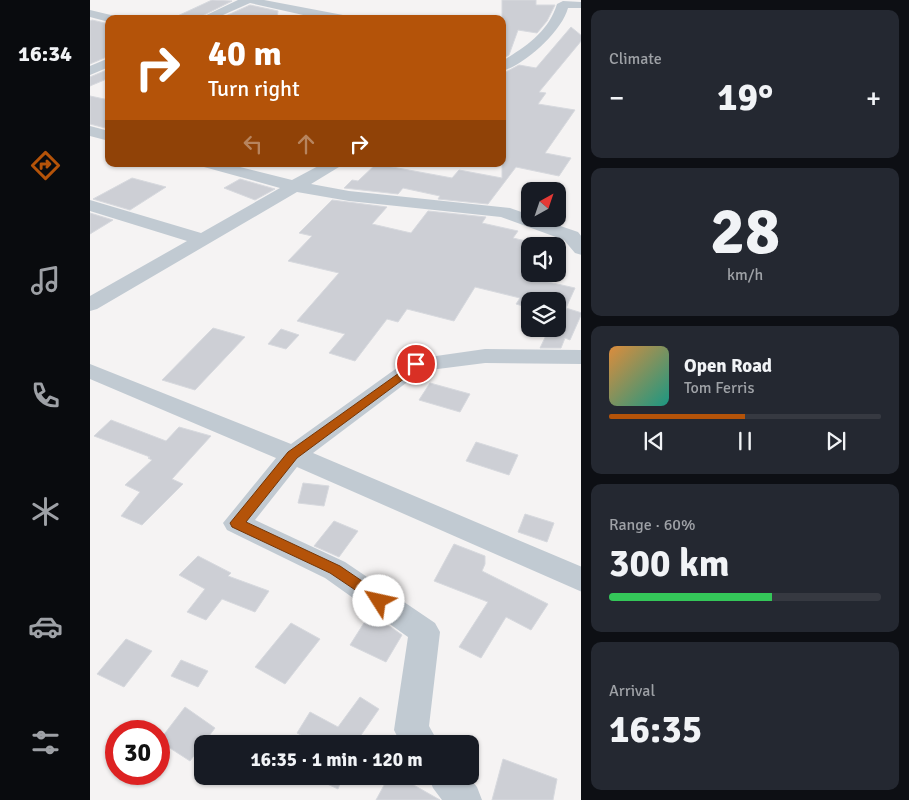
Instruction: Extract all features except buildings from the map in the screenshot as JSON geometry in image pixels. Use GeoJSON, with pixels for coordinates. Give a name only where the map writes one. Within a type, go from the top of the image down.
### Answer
{"type":"FeatureCollection","features":[{"type":"Feature","properties":{"kind":"street"},"geometry":{"type":"LineString","coordinates":[[213,15],[249,0],[320,15]]}},
{"type":"Feature","properties":{"kind":"street"},"geometry":{"type":"LineString","coordinates":[[506,65],[523,54],[554,26],[562,14],[563,4],[581,5]]}},
{"type":"Feature","properties":{"kind":"street"},"geometry":{"type":"LineString","coordinates":[[90,13],[105,17]]}},
{"type":"Feature","properties":{"kind":"street"},"geometry":{"type":"LineString","coordinates":[[506,51],[523,54]]}},
{"type":"Feature","properties":{"kind":"street"},"geometry":{"type":"LineString","coordinates":[[90,60],[105,62]]}},
{"type":"Feature","properties":{"kind":"street"},"geometry":{"type":"LineString","coordinates":[[90,71],[105,64]]}},
{"type":"Feature","properties":{"kind":"street"},"geometry":{"type":"LineString","coordinates":[[90,131],[105,135]]}},
{"type":"Feature","properties":{"kind":"street"},"geometry":{"type":"LineString","coordinates":[[221,167],[294,186],[349,196],[504,212],[571,236],[581,248]]}},
{"type":"Feature","properties":{"kind":"street"},"geometry":{"type":"LineString","coordinates":[[90,305],[328,167]]}},
{"type":"Feature","properties":{"kind":"street"},"geometry":{"type":"LineString","coordinates":[[90,204],[202,239]]}},
{"type":"Feature","properties":{"kind":"street"},"geometry":{"type":"LineString","coordinates":[[415,735],[411,730],[424,632],[335,570],[237,523],[293,455],[416,364],[485,356],[581,357]]}},
{"type":"Feature","properties":{"kind":"street"},"geometry":{"type":"LineString","coordinates":[[90,371],[293,455],[581,580]]}},
{"type":"Feature","properties":{"kind":"street"},"geometry":{"type":"LineString","coordinates":[[453,785],[464,800]]}},
{"type":"Feature","properties":{"kind":"route"},"geometry":{"type":"LineString","coordinates":[[379,601],[335,570],[237,523],[293,455],[416,364]]}}]}
